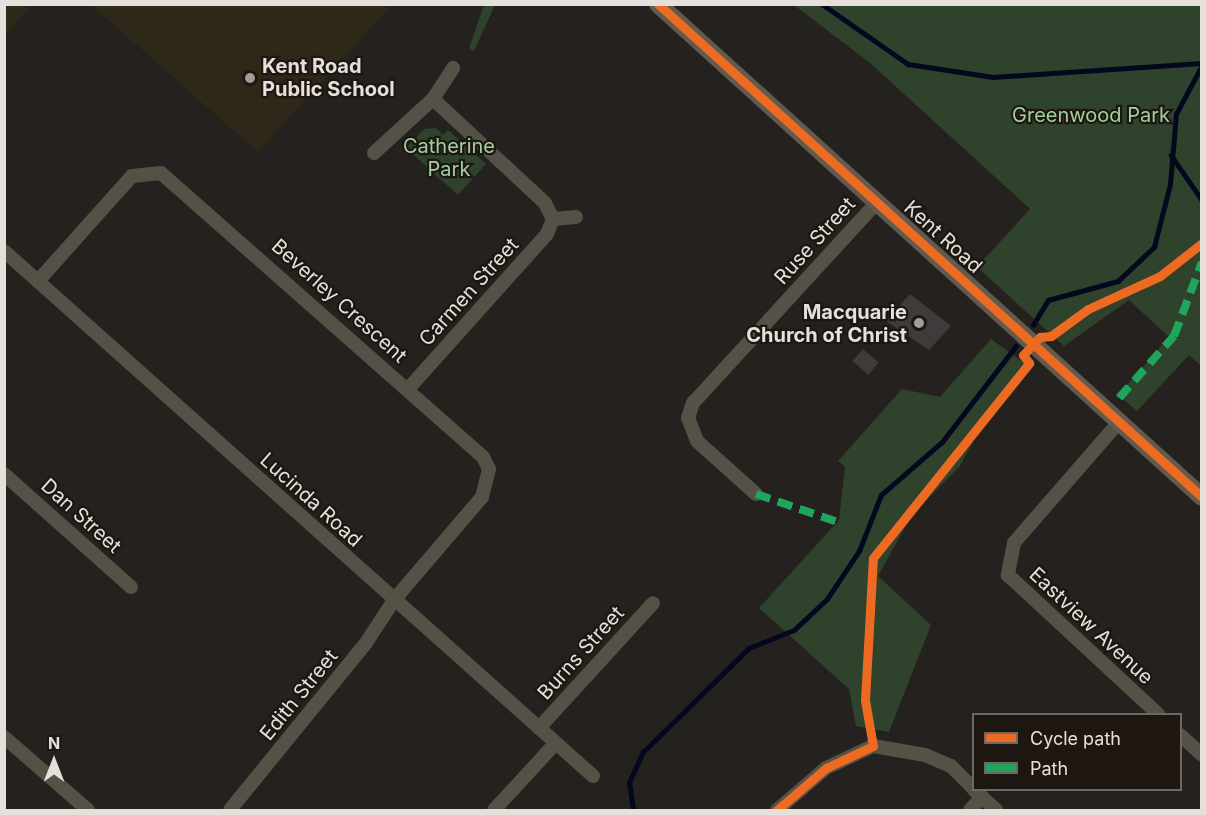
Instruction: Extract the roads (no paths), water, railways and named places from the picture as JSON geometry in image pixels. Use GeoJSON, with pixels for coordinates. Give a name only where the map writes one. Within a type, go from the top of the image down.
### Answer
{"type":"FeatureCollection","features":[{"type":"Feature","properties":{"kind":"street","name":"Kent Road"},"geometry":{"type":"LineString","coordinates":[[658,4],[1202,498]]}},
{"type":"Feature","properties":{"kind":"street"},"geometry":{"type":"LineString","coordinates":[[374,153],[433,99],[453,68]]}},
{"type":"Feature","properties":{"kind":"street"},"geometry":{"type":"LineString","coordinates":[[433,99],[545,203],[553,219],[576,217]]}},
{"type":"Feature","properties":{"kind":"street","name":"Beverley Crescent"},"geometry":{"type":"LineString","coordinates":[[38,281],[132,176],[161,172],[408,389],[483,457],[489,484],[394,600]]}},
{"type":"Feature","properties":{"kind":"street","name":"Ruse Street"},"geometry":{"type":"LineString","coordinates":[[756,494],[697,441],[688,418],[693,403],[877,202]]}},
{"type":"Feature","properties":{"kind":"street","name":"Carmen Street"},"geometry":{"type":"LineString","coordinates":[[408,389],[547,234],[553,219]]}},
{"type":"Feature","properties":{"kind":"street","name":"Lucinda Road"},"geometry":{"type":"LineString","coordinates":[[4,251],[593,776]]}},
{"type":"Feature","properties":{"kind":"street","name":"Eastview Avenue"},"geometry":{"type":"LineString","coordinates":[[1119,422],[1014,543],[1008,575],[1157,713]]}},
{"type":"Feature","properties":{"kind":"street","name":"Dan Street"},"geometry":{"type":"LineString","coordinates":[[4,474],[131,587]]}},
{"type":"Feature","properties":{"kind":"street","name":"Edith Street"},"geometry":{"type":"LineString","coordinates":[[230,810],[366,643],[394,600]]}},
{"type":"Feature","properties":{"kind":"street","name":"Burns Street"},"geometry":{"type":"LineString","coordinates":[[539,728],[652,603]]}},
{"type":"Feature","properties":{"kind":"street"},"geometry":{"type":"LineString","coordinates":[[4,737],[88,810]]}},
{"type":"Feature","properties":{"kind":"street"},"geometry":{"type":"LineString","coordinates":[[1182,737],[1202,755]]}},
{"type":"Feature","properties":{"kind":"street"},"geometry":{"type":"LineString","coordinates":[[494,810],[555,744]]}},
{"type":"Feature","properties":{"kind":"street"},"geometry":{"type":"LineString","coordinates":[[777,810],[826,768],[873,746],[951,766],[972,788]]}},
{"type":"Feature","properties":{"kind":"street"},"geometry":{"type":"LineString","coordinates":[[970,810],[976,792],[996,810]]}},
{"type":"Feature","properties":{"kind":"waterway"},"geometry":{"type":"LineString","coordinates":[[822,4],[908,64],[993,77],[1202,63]]}},
{"type":"Feature","properties":{"kind":"waterway"},"geometry":{"type":"LineString","coordinates":[[1033,325],[1048,300],[1118,281],[1154,247],[1170,184],[1176,114],[1202,65]]}},
{"type":"Feature","properties":{"kind":"waterway"},"geometry":{"type":"LineString","coordinates":[[1171,155],[1202,200]]}},
{"type":"Feature","properties":{"kind":"waterway"},"geometry":{"type":"LineString","coordinates":[[633,810],[629,783],[643,752],[749,648],[794,630],[827,599],[859,551],[881,495],[942,442],[1016,346]]}},
{"type":"Feature","properties":{"kind":"place","name":"Kent Road Public School"},"geometry":{"type":"Point","coordinates":[250,78]}},
{"type":"Feature","properties":{"kind":"place","name":"Macquarie Church of Christ"},"geometry":{"type":"Point","coordinates":[919,323]}},
{"type":"Feature","properties":{"kind":"park label","name":"Greenwood Park"},"geometry":{"type":"Point","coordinates":[1091,115]}},
{"type":"Feature","properties":{"kind":"park label","name":"Catherine Park"},"geometry":{"type":"Point","coordinates":[449,158]}}]}
